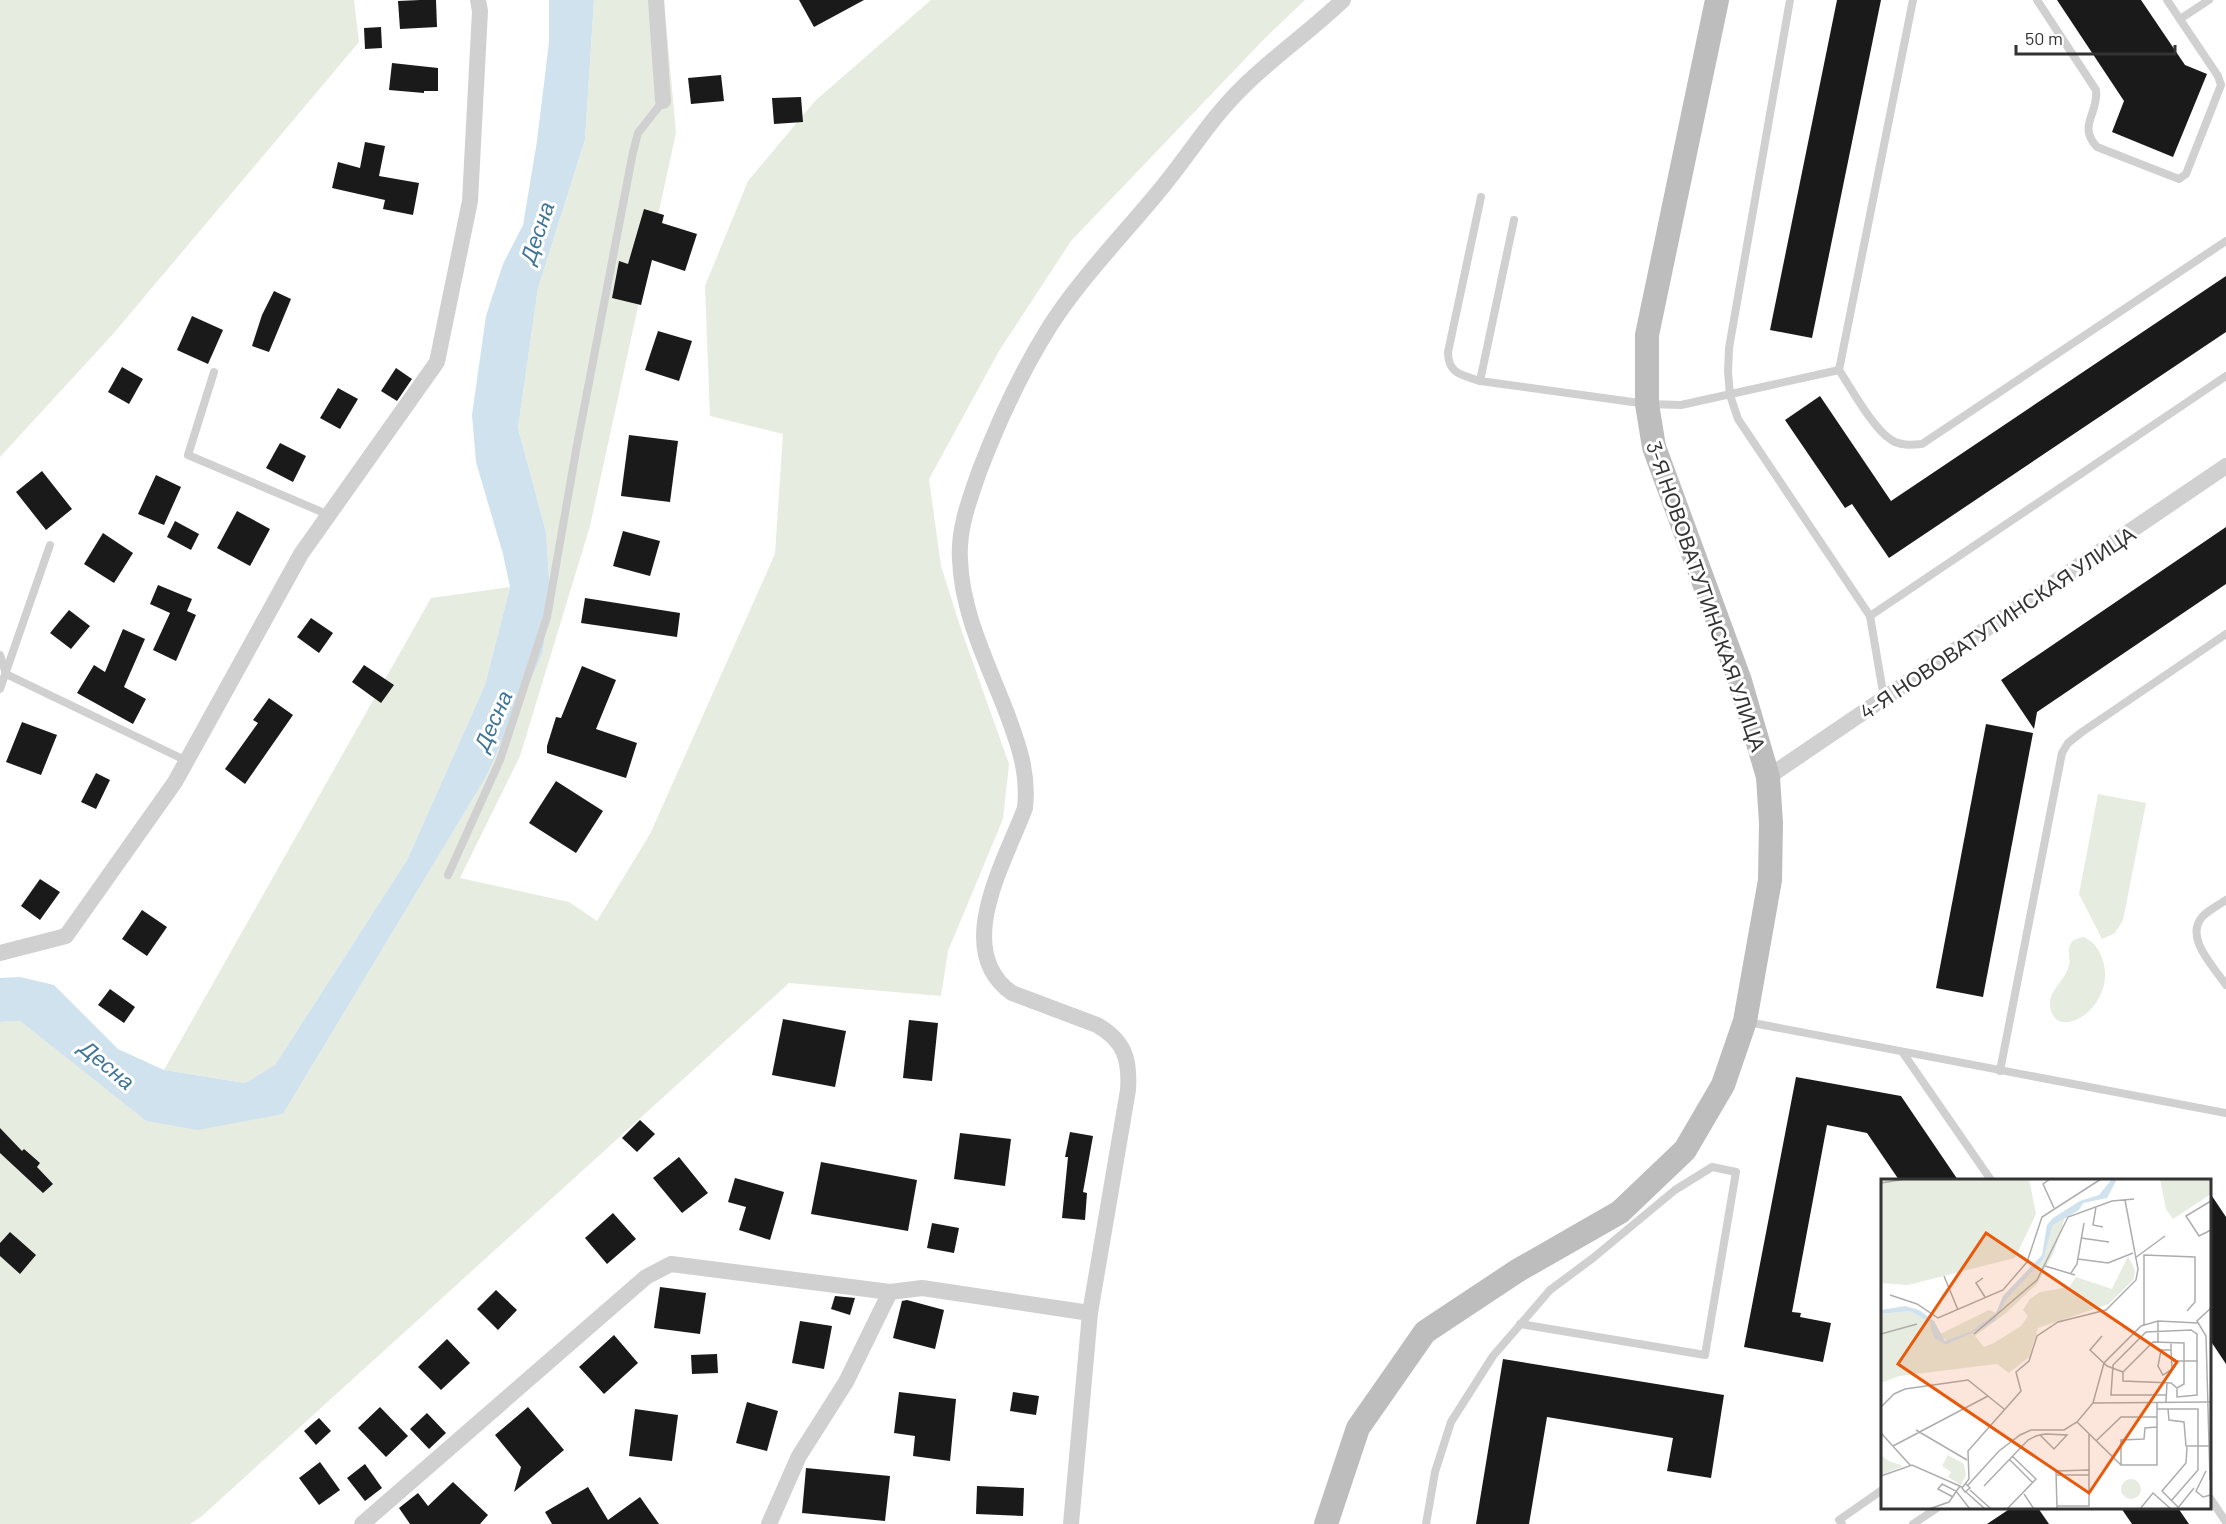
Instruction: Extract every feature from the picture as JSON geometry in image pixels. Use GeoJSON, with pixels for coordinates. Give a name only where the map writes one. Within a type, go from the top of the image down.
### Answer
{"type":"FeatureCollection","features":[{"type":"Feature","properties":{"kind":"street"},"geometry":{"type":"LineString","coordinates":[[0,953],[66,936],[176,782],[301,554],[437,362],[470,201],[480,11],[478,0]]}},
{"type":"Feature","properties":{"kind":"street"},"geometry":{"type":"LineString","coordinates":[[656,0],[663,101]]}},
{"type":"Feature","properties":{"kind":"street"},"geometry":{"type":"LineString","coordinates":[[1071,1524],[1090,1313],[1129,1074],[1127,1059],[1120,1043],[1110,1032],[1097,1024],[1012,993],[1002,986],[994,975],[985,954],[984,925],[988,906],[1025,808],[1027,791],[1022,755],[967,608],[960,566],[959,543],[966,507],[991,439],[1007,404],[1050,325],[1240,89],[1288,46],[1318,24],[1343,0]]}},
{"type":"Feature","properties":{"kind":"street","name":"3-Я НОВОВАТУТИНСКАЯ УЛИЦА"},"geometry":{"type":"LineString","coordinates":[[1326,1524],[1359,1428],[1425,1332],[1517,1271],[1620,1212],[1685,1150],[1723,1085],[1744,1021],[1770,880],[1772,823],[1768,777],[1740,681],[1654,447],[1647,404],[1647,334],[1717,0]]}},
{"type":"Feature","properties":{"kind":"street","name":"4-Я НОВОВАТУТИНСКАЯ УЛИЦА"},"geometry":{"type":"LineString","coordinates":[[1768,777],[2226,466]]}},
{"type":"Feature","properties":{"kind":"street"},"geometry":{"type":"LineString","coordinates":[[362,1524],[646,1276],[671,1264],[890,1292],[922,1287],[1090,1313]]}},
{"type":"Feature","properties":{"kind":"street"},"geometry":{"type":"LineString","coordinates":[[769,1524],[799,1456],[846,1382],[890,1292]]}},
{"type":"Feature","properties":{"kind":"lane"},"geometry":{"type":"LineString","coordinates":[[1790,0],[1729,348],[1730,395],[1738,419],[1757,449],[1870,616],[1884,698]]}},
{"type":"Feature","properties":{"kind":"lane"},"geometry":{"type":"LineString","coordinates":[[1913,0],[1839,370],[1876,424],[1890,440],[1905,445],[1922,444],[2226,241]]}},
{"type":"Feature","properties":{"kind":"lane"},"geometry":{"type":"LineString","coordinates":[[2037,0],[2096,90],[2096,105],[2088,126],[2090,140],[2097,147],[2179,179],[2186,174],[2221,85],[2218,76],[2167,0]]}},
{"type":"Feature","properties":{"kind":"lane"},"geometry":{"type":"LineString","coordinates":[[2180,20],[2209,0]]}},
{"type":"Feature","properties":{"kind":"lane"},"geometry":{"type":"LineString","coordinates":[[448,875],[500,760],[547,617],[576,445],[633,152],[638,133],[663,101]]}},
{"type":"Feature","properties":{"kind":"lane"},"geometry":{"type":"LineString","coordinates":[[1481,197],[1448,352],[1448,362],[1459,374],[1480,381],[1647,404],[1681,405],[1839,370]]}},
{"type":"Feature","properties":{"kind":"lane"},"geometry":{"type":"LineString","coordinates":[[1480,381],[1514,220]]}},
{"type":"Feature","properties":{"kind":"lane"},"geometry":{"type":"LineString","coordinates":[[214,372],[188,455],[329,514]]}},
{"type":"Feature","properties":{"kind":"lane"},"geometry":{"type":"LineString","coordinates":[[1870,616],[2226,376]]}},
{"type":"Feature","properties":{"kind":"lane"},"geometry":{"type":"LineString","coordinates":[[0,689],[50,544]]}},
{"type":"Feature","properties":{"kind":"lane"},"geometry":{"type":"LineString","coordinates":[[2000,1071],[2062,753],[2068,744],[2082,732],[2226,634]]}},
{"type":"Feature","properties":{"kind":"lane"},"geometry":{"type":"LineString","coordinates":[[0,655],[6,674],[187,761]]}},
{"type":"Feature","properties":{"kind":"lane"},"geometry":{"type":"LineString","coordinates":[[2226,900],[2203,915],[2196,925],[2195,935],[2199,945],[2226,985]]}},
{"type":"Feature","properties":{"kind":"lane"},"geometry":{"type":"LineString","coordinates":[[1744,1021],[2226,1113]]}},
{"type":"Feature","properties":{"kind":"lane"},"geometry":{"type":"LineString","coordinates":[[1903,1053],[1990,1179]]}},
{"type":"Feature","properties":{"kind":"lane"},"geometry":{"type":"LineString","coordinates":[[1426,1524],[1435,1472],[1451,1422],[1493,1356],[1520,1324],[1550,1290],[1593,1258],[1675,1190],[1712,1167],[1736,1172],[1705,1355],[1520,1324]]}},
{"type":"Feature","properties":{"kind":"lane"},"geometry":{"type":"LineString","coordinates":[[1842,1524],[1839,1520],[1881,1491]]}},
{"type":"Feature","properties":{"kind":"lane"},"geometry":{"type":"LineString","coordinates":[[2211,1500],[2226,1522]]}},
{"type":"Feature","properties":{"kind":"lane"},"geometry":{"type":"LineString","coordinates":[[1913,1524],[1936,1509]]}},
{"type":"Feature","properties":{"kind":"shaded area"},"geometry":{"type":"Polygon","coordinates":[[[0,0],[354,0],[359,42],[113,334],[0,457],[0,0]]]}},
{"type":"Feature","properties":{"kind":"shaded area"},"geometry":{"type":"Polygon","coordinates":[[[594,0],[664,0],[676,133],[590,526],[520,756],[460,878],[569,902],[597,921],[650,834],[775,554],[783,434],[710,416],[705,286],[748,181],[815,101],[931,0],[1305,0],[1266,37],[1071,241],[999,351],[929,479],[941,566],[1009,764],[1003,819],[948,951],[941,996],[789,983],[202,1516],[190,1524],[0,1524],[0,1022],[20,1021],[146,1121],[283,1114],[486,777],[543,651],[550,593],[546,532],[518,428],[538,288],[585,140],[594,0]]]}},
{"type":"Feature","properties":{"kind":"shaded area"},"geometry":{"type":"Polygon","coordinates":[[[510,587],[485,685],[407,860],[275,1065],[245,1083],[164,1070],[431,598],[510,587]]]}},
{"type":"Feature","properties":{"kind":"shaded area"},"geometry":{"type":"Polygon","coordinates":[[[2098,794],[2146,803],[2123,920],[2115,933],[2102,939],[2079,894],[2098,794]]]}},
{"type":"Feature","properties":{"kind":"shaded area"},"geometry":{"type":"Polygon","coordinates":[[[2083,937],[2093,943],[2102,957],[2105,978],[2094,1006],[2073,1021],[2062,1022],[2054,1017],[2050,1001],[2067,970],[2071,943],[2083,937]]]}},
{"type":"Feature","properties":{"kind":"water","name":"Десна"},"geometry":{"type":"Polygon","coordinates":[[[549,0],[594,0],[585,140],[538,288],[518,428],[546,532],[550,593],[543,652],[486,777],[283,1114],[198,1130],[146,1121],[20,1021],[0,1022],[0,978],[20,977],[54,985],[118,1049],[164,1070],[245,1083],[275,1065],[407,860],[485,685],[510,587],[503,554],[476,462],[472,415],[486,316],[503,264],[523,225],[537,141],[549,42],[549,0]]]}},
{"type":"Feature","properties":{"kind":"building"},"geometry":{"type":"Polygon","coordinates":[[[436,0],[437,27],[400,29],[398,1],[436,0]]]}},
{"type":"Feature","properties":{"kind":"building"},"geometry":{"type":"Polygon","coordinates":[[[799,0],[864,0],[814,27],[799,0]]]}},
{"type":"Feature","properties":{"kind":"building"},"geometry":{"type":"Polygon","coordinates":[[[1837,0],[1881,0],[1812,338],[1770,330],[1837,0]]]}},
{"type":"Feature","properties":{"kind":"building"},"geometry":{"type":"Polygon","coordinates":[[[2057,0],[2141,0],[2185,65],[2207,74],[2173,157],[2112,132],[2124,101],[2057,0]]]}},
{"type":"Feature","properties":{"kind":"building"},"geometry":{"type":"Polygon","coordinates":[[[381,27],[382,48],[365,49],[364,28],[381,27]]]}},
{"type":"Feature","properties":{"kind":"building"},"geometry":{"type":"Polygon","coordinates":[[[392,63],[438,68],[438,91],[424,91],[424,93],[389,90],[392,63]]]}},
{"type":"Feature","properties":{"kind":"building"},"geometry":{"type":"Polygon","coordinates":[[[721,75],[724,101],[691,104],[688,78],[721,75]]]}},
{"type":"Feature","properties":{"kind":"building"},"geometry":{"type":"Polygon","coordinates":[[[801,97],[803,122],[774,124],[772,98],[801,97]]]}},
{"type":"Feature","properties":{"kind":"building"},"geometry":{"type":"Polygon","coordinates":[[[365,142],[385,146],[379,176],[419,183],[413,215],[383,209],[385,200],[332,188],[338,162],[360,168],[365,142]]]}},
{"type":"Feature","properties":{"kind":"building"},"geometry":{"type":"Polygon","coordinates":[[[644,209],[664,215],[662,223],[697,234],[685,271],[652,260],[641,305],[612,298],[619,261],[628,264],[644,209]]]}},
{"type":"Feature","properties":{"kind":"building"},"geometry":{"type":"Polygon","coordinates":[[[2226,276],[2226,332],[1889,558],[1852,504],[1845,508],[1785,420],[1820,396],[1891,501],[2226,276]]]}},
{"type":"Feature","properties":{"kind":"building"},"geometry":{"type":"Polygon","coordinates":[[[274,291],[291,299],[269,352],[252,346],[262,315],[274,291]]]}},
{"type":"Feature","properties":{"kind":"building"},"geometry":{"type":"Polygon","coordinates":[[[192,316],[223,330],[208,364],[177,350],[192,316]]]}},
{"type":"Feature","properties":{"kind":"building"},"geometry":{"type":"Polygon","coordinates":[[[658,331],[692,341],[679,381],[645,370],[658,331]]]}},
{"type":"Feature","properties":{"kind":"building"},"geometry":{"type":"Polygon","coordinates":[[[122,367],[143,379],[129,404],[108,392],[122,367]]]}},
{"type":"Feature","properties":{"kind":"building"},"geometry":{"type":"Polygon","coordinates":[[[396,368],[412,379],[397,401],[381,391],[396,368]]]}},
{"type":"Feature","properties":{"kind":"building"},"geometry":{"type":"Polygon","coordinates":[[[338,388],[358,399],[340,429],[320,418],[338,388]]]}},
{"type":"Feature","properties":{"kind":"building"},"geometry":{"type":"Polygon","coordinates":[[[629,435],[678,441],[670,502],[621,496],[629,435]]]}},
{"type":"Feature","properties":{"kind":"building"},"geometry":{"type":"Polygon","coordinates":[[[280,443],[306,456],[293,482],[266,468],[280,443]]]}},
{"type":"Feature","properties":{"kind":"building"},"geometry":{"type":"Polygon","coordinates":[[[42,471],[72,509],[46,530],[16,492],[42,471]]]}},
{"type":"Feature","properties":{"kind":"building"},"geometry":{"type":"Polygon","coordinates":[[[156,475],[181,487],[164,525],[138,514],[156,475]]]}},
{"type":"Feature","properties":{"kind":"building"},"geometry":{"type":"Polygon","coordinates":[[[237,511],[270,529],[250,566],[217,548],[237,511]]]}},
{"type":"Feature","properties":{"kind":"building"},"geometry":{"type":"Polygon","coordinates":[[[175,521],[199,534],[191,550],[167,537],[175,521]]]}},
{"type":"Feature","properties":{"kind":"building"},"geometry":{"type":"Polygon","coordinates":[[[2226,527],[2226,584],[2037,712],[2034,729],[2001,680],[2226,527]]]}},
{"type":"Feature","properties":{"kind":"building"},"geometry":{"type":"Polygon","coordinates":[[[623,531],[660,541],[650,576],[613,566],[623,531]]]}},
{"type":"Feature","properties":{"kind":"building"},"geometry":{"type":"Polygon","coordinates":[[[103,533],[133,553],[114,583],[84,564],[103,533]]]}},
{"type":"Feature","properties":{"kind":"building"},"geometry":{"type":"Polygon","coordinates":[[[158,585],[192,599],[187,611],[196,615],[176,661],[153,650],[170,613],[150,604],[158,585]]]}},
{"type":"Feature","properties":{"kind":"building"},"geometry":{"type":"Polygon","coordinates":[[[585,598],[680,613],[677,637],[581,623],[585,598]]]}},
{"type":"Feature","properties":{"kind":"building"},"geometry":{"type":"Polygon","coordinates":[[[69,610],[90,626],[71,649],[50,633],[69,610]]]}},
{"type":"Feature","properties":{"kind":"building"},"geometry":{"type":"Polygon","coordinates":[[[311,618],[333,633],[319,653],[297,637],[311,618]]]}},
{"type":"Feature","properties":{"kind":"building"},"geometry":{"type":"Polygon","coordinates":[[[123,629],[145,639],[124,687],[146,699],[133,724],[77,693],[94,665],[105,672],[123,629]]]}},
{"type":"Feature","properties":{"kind":"building"},"geometry":{"type":"Polygon","coordinates":[[[364,665],[394,685],[381,703],[352,682],[364,665]]]}},
{"type":"Feature","properties":{"kind":"building"},"geometry":{"type":"Polygon","coordinates":[[[582,666],[616,680],[596,729],[637,743],[626,778],[547,753],[556,717],[561,718],[582,666]]]}},
{"type":"Feature","properties":{"kind":"building"},"geometry":{"type":"Polygon","coordinates":[[[269,698],[293,715],[245,784],[225,769],[258,723],[253,720],[269,698]]]}},
{"type":"Feature","properties":{"kind":"building"},"geometry":{"type":"Polygon","coordinates":[[[22,722],[57,735],[41,775],[6,762],[22,722]]]}},
{"type":"Feature","properties":{"kind":"building"},"geometry":{"type":"Polygon","coordinates":[[[1986,724],[2033,733],[1983,997],[1936,988],[1986,724]]]}},
{"type":"Feature","properties":{"kind":"building"},"geometry":{"type":"Polygon","coordinates":[[[96,773],[110,780],[96,809],[81,802],[96,773]]]}},
{"type":"Feature","properties":{"kind":"building"},"geometry":{"type":"Polygon","coordinates":[[[556,781],[603,811],[576,853],[529,823],[556,781]]]}},
{"type":"Feature","properties":{"kind":"building"},"geometry":{"type":"Polygon","coordinates":[[[40,879],[60,892],[40,920],[21,906],[40,879]]]}},
{"type":"Feature","properties":{"kind":"building"},"geometry":{"type":"Polygon","coordinates":[[[142,910],[167,927],[147,956],[122,939],[142,910]]]}},
{"type":"Feature","properties":{"kind":"building"},"geometry":{"type":"Polygon","coordinates":[[[110,989],[135,1007],[124,1023],[98,1005],[110,989]]]}},
{"type":"Feature","properties":{"kind":"building"},"geometry":{"type":"Polygon","coordinates":[[[783,1019],[846,1031],[835,1087],[772,1075],[783,1019]]]}},
{"type":"Feature","properties":{"kind":"building"},"geometry":{"type":"Polygon","coordinates":[[[909,1020],[938,1023],[932,1081],[903,1078],[909,1020]]]}},
{"type":"Feature","properties":{"kind":"building"},"geometry":{"type":"Polygon","coordinates":[[[1796,1077],[1901,1096],[1957,1179],[1898,1179],[1867,1133],[1827,1125],[1792,1312],[1801,1313],[1800,1317],[1831,1323],[1823,1362],[1744,1347],[1796,1077]]]}},
{"type":"Feature","properties":{"kind":"building"},"geometry":{"type":"Polygon","coordinates":[[[640,1120],[655,1134],[637,1152],[622,1138],[640,1120]]]}},
{"type":"Feature","properties":{"kind":"building"},"geometry":{"type":"Polygon","coordinates":[[[0,1128],[22,1151],[24,1149],[40,1163],[37,1167],[53,1184],[43,1193],[0,1153],[0,1128]]]}},
{"type":"Feature","properties":{"kind":"building"},"geometry":{"type":"Polygon","coordinates":[[[1070,1132],[1093,1136],[1083,1192],[1087,1193],[1085,1220],[1062,1218],[1068,1157],[1065,1157],[1070,1132]]]}},
{"type":"Feature","properties":{"kind":"building"},"geometry":{"type":"Polygon","coordinates":[[[960,1133],[1011,1139],[1005,1186],[954,1179],[960,1133]]]}},
{"type":"Feature","properties":{"kind":"building"},"geometry":{"type":"Polygon","coordinates":[[[679,1157],[708,1193],[682,1213],[653,1178],[679,1157]]]}},
{"type":"Feature","properties":{"kind":"building"},"geometry":{"type":"Polygon","coordinates":[[[821,1162],[917,1180],[908,1231],[811,1214],[821,1162]]]}},
{"type":"Feature","properties":{"kind":"building"},"geometry":{"type":"Polygon","coordinates":[[[735,1178],[784,1192],[770,1240],[739,1230],[746,1207],[728,1202],[735,1178]]]}},
{"type":"Feature","properties":{"kind":"building"},"geometry":{"type":"Polygon","coordinates":[[[2211,1194],[2226,1217],[2226,1364],[2211,1342],[2211,1194]]]}},
{"type":"Feature","properties":{"kind":"building"},"geometry":{"type":"Polygon","coordinates":[[[613,1213],[636,1239],[607,1264],[585,1238],[613,1213]]]}},
{"type":"Feature","properties":{"kind":"building"},"geometry":{"type":"Polygon","coordinates":[[[932,1223],[959,1228],[954,1253],[927,1248],[932,1223]]]}},
{"type":"Feature","properties":{"kind":"building"},"geometry":{"type":"Polygon","coordinates":[[[10,1232],[36,1255],[20,1274],[0,1256],[0,1243],[10,1232]]]}},
{"type":"Feature","properties":{"kind":"building"},"geometry":{"type":"Polygon","coordinates":[[[660,1287],[706,1293],[700,1334],[654,1328],[660,1287]]]}},
{"type":"Feature","properties":{"kind":"building"},"geometry":{"type":"Polygon","coordinates":[[[496,1290],[517,1310],[498,1330],[477,1309],[496,1290]]]}},
{"type":"Feature","properties":{"kind":"building"},"geometry":{"type":"Polygon","coordinates":[[[835,1296],[855,1298],[850,1315],[831,1309],[835,1296]]]}},
{"type":"Feature","properties":{"kind":"building"},"geometry":{"type":"Polygon","coordinates":[[[907,1300],[944,1310],[935,1349],[893,1338],[902,1301],[907,1300]]]}},
{"type":"Feature","properties":{"kind":"building"},"geometry":{"type":"Polygon","coordinates":[[[800,1321],[832,1326],[824,1369],[792,1363],[800,1321]]]}},
{"type":"Feature","properties":{"kind":"building"},"geometry":{"type":"Polygon","coordinates":[[[614,1335],[638,1363],[604,1394],[579,1367],[614,1335]]]}},
{"type":"Feature","properties":{"kind":"building"},"geometry":{"type":"Polygon","coordinates":[[[447,1339],[470,1363],[441,1390],[418,1367],[447,1339]]]}},
{"type":"Feature","properties":{"kind":"building"},"geometry":{"type":"Polygon","coordinates":[[[717,1354],[718,1373],[692,1374],[691,1355],[717,1354]]]}},
{"type":"Feature","properties":{"kind":"building"},"geometry":{"type":"Polygon","coordinates":[[[1503,1359],[1724,1395],[1711,1478],[1667,1471],[1673,1438],[1547,1417],[1529,1524],[1476,1524],[1503,1359]]]}},
{"type":"Feature","properties":{"kind":"building"},"geometry":{"type":"Polygon","coordinates":[[[899,1392],[956,1399],[950,1461],[913,1456],[915,1436],[894,1433],[899,1392]]]}},
{"type":"Feature","properties":{"kind":"building"},"geometry":{"type":"Polygon","coordinates":[[[1013,1392],[1039,1396],[1036,1415],[1010,1411],[1013,1392]]]}},
{"type":"Feature","properties":{"kind":"building"},"geometry":{"type":"Polygon","coordinates":[[[747,1402],[778,1411],[767,1451],[736,1443],[747,1402]]]}},
{"type":"Feature","properties":{"kind":"building"},"geometry":{"type":"Polygon","coordinates":[[[380,1407],[408,1436],[386,1457],[358,1428],[380,1407]]]}},
{"type":"Feature","properties":{"kind":"building"},"geometry":{"type":"Polygon","coordinates":[[[528,1407],[564,1450],[514,1492],[521,1467],[495,1435],[528,1407]]]}},
{"type":"Feature","properties":{"kind":"building"},"geometry":{"type":"Polygon","coordinates":[[[635,1409],[678,1415],[672,1461],[629,1456],[635,1409]]]}},
{"type":"Feature","properties":{"kind":"building"},"geometry":{"type":"Polygon","coordinates":[[[427,1413],[446,1433],[429,1449],[410,1429],[427,1413]]]}},
{"type":"Feature","properties":{"kind":"building"},"geometry":{"type":"Polygon","coordinates":[[[319,1418],[331,1431],[316,1445],[304,1431],[319,1418]]]}},
{"type":"Feature","properties":{"kind":"building"},"geometry":{"type":"Polygon","coordinates":[[[320,1462],[340,1490],[319,1505],[299,1478],[320,1462]]]}},
{"type":"Feature","properties":{"kind":"building"},"geometry":{"type":"Polygon","coordinates":[[[365,1464],[382,1488],[365,1501],[347,1478],[365,1464]]]}},
{"type":"Feature","properties":{"kind":"building"},"geometry":{"type":"Polygon","coordinates":[[[806,1468],[890,1476],[885,1521],[802,1513],[806,1468]]]}},
{"type":"Feature","properties":{"kind":"building"},"geometry":{"type":"Polygon","coordinates":[[[453,1482],[488,1515],[480,1524],[410,1524],[399,1508],[418,1493],[428,1506],[453,1482]]]}},
{"type":"Feature","properties":{"kind":"building"},"geometry":{"type":"Polygon","coordinates":[[[977,1486],[1024,1488],[1023,1516],[976,1514],[977,1486]]]}},
{"type":"Feature","properties":{"kind":"building"},"geometry":{"type":"Polygon","coordinates":[[[588,1487],[608,1520],[640,1497],[659,1524],[552,1524],[545,1512],[588,1487]]]}},
{"type":"Feature","properties":{"kind":"building"},"geometry":{"type":"Polygon","coordinates":[[[2010,1509],[2039,1509],[2049,1524],[1987,1524],[2010,1509]]]}},
{"type":"Feature","properties":{"kind":"building"},"geometry":{"type":"Polygon","coordinates":[[[2122,1509],[2179,1509],[2189,1524],[2132,1524],[2122,1509]]]}}]}
